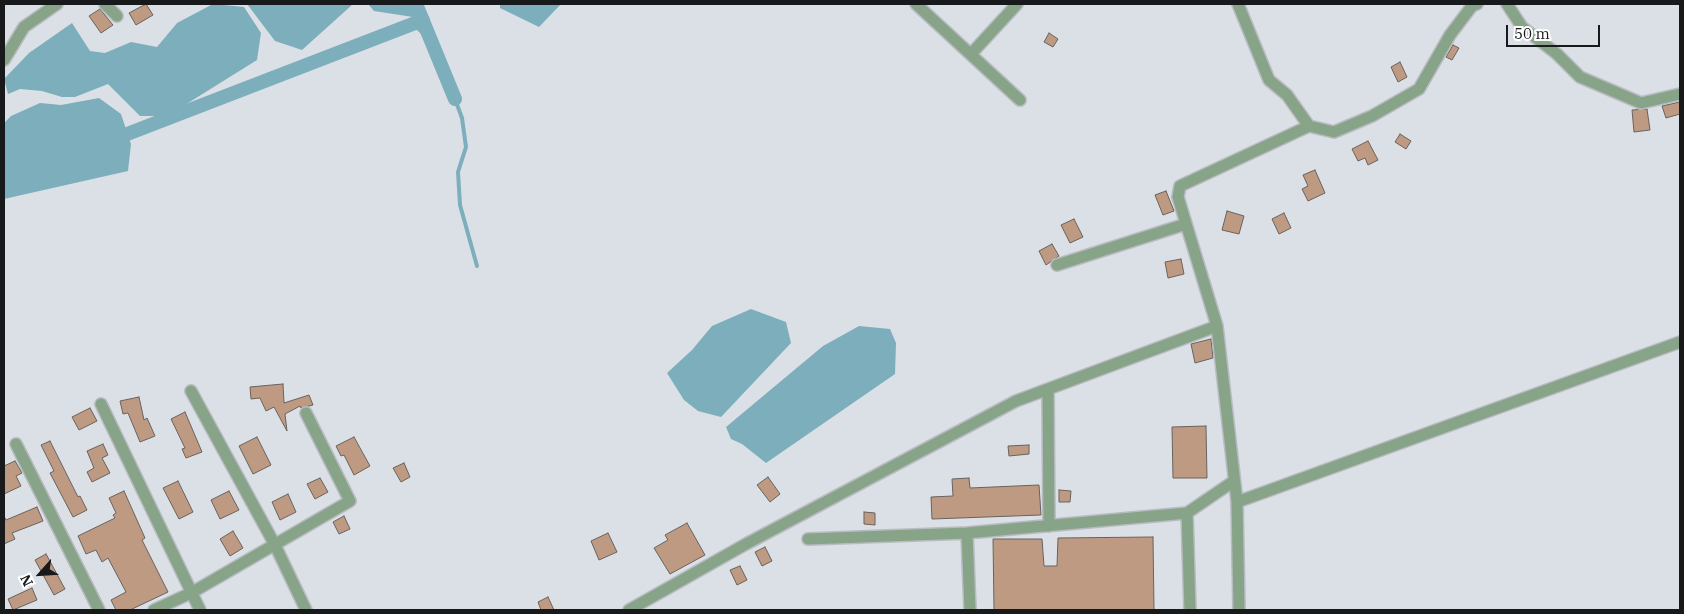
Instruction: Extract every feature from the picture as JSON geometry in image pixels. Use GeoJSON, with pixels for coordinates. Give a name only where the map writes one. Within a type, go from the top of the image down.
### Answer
{"type":"FeatureCollection","features":[{"type":"Feature","properties":{"kind":"street"},"geometry":{"type":"LineString","coordinates":[[4,60],[24,27],[57,4]]}},
{"type":"Feature","properties":{"kind":"street"},"geometry":{"type":"LineString","coordinates":[[105,4],[117,16]]}},
{"type":"Feature","properties":{"kind":"street"},"geometry":{"type":"LineString","coordinates":[[916,4],[1020,100]]}},
{"type":"Feature","properties":{"kind":"street"},"geometry":{"type":"LineString","coordinates":[[971,54],[1017,4]]}},
{"type":"Feature","properties":{"kind":"street"},"geometry":{"type":"LineString","coordinates":[[1238,4],[1269,80],[1287,95],[1309,126]]}},
{"type":"Feature","properties":{"kind":"street"},"geometry":{"type":"LineString","coordinates":[[1239,610],[1237,502],[1217,326],[1178,197],[1180,186],[1309,126],[1334,132],[1372,116],[1419,89],[1450,35],[1472,6],[1477,4]]}},
{"type":"Feature","properties":{"kind":"street"},"geometry":{"type":"LineString","coordinates":[[1507,4],[1522,27],[1557,54],[1580,78],[1641,103],[1680,94]]}},
{"type":"Feature","properties":{"kind":"street"},"geometry":{"type":"LineString","coordinates":[[1057,265],[1186,224]]}},
{"type":"Feature","properties":{"kind":"street"},"geometry":{"type":"LineString","coordinates":[[629,610],[746,544],[1016,401],[1217,326]]}},
{"type":"Feature","properties":{"kind":"street"},"geometry":{"type":"LineString","coordinates":[[1237,502],[1680,342]]}},
{"type":"Feature","properties":{"kind":"street"},"geometry":{"type":"LineString","coordinates":[[1048,390],[1049,526]]}},
{"type":"Feature","properties":{"kind":"street"},"geometry":{"type":"LineString","coordinates":[[191,391],[275,545],[306,610]]}},
{"type":"Feature","properties":{"kind":"street"},"geometry":{"type":"LineString","coordinates":[[101,404],[200,610]]}},
{"type":"Feature","properties":{"kind":"street"},"geometry":{"type":"LineString","coordinates":[[154,610],[191,593],[350,501],[306,413]]}},
{"type":"Feature","properties":{"kind":"street"},"geometry":{"type":"LineString","coordinates":[[16,444],[99,610]]}},
{"type":"Feature","properties":{"kind":"street"},"geometry":{"type":"LineString","coordinates":[[808,539],[966,533],[1187,513],[1234,482]]}},
{"type":"Feature","properties":{"kind":"street"},"geometry":{"type":"LineString","coordinates":[[1187,513],[1190,610]]}},
{"type":"Feature","properties":{"kind":"street"},"geometry":{"type":"LineString","coordinates":[[966,533],[970,610]]}},
{"type":"Feature","properties":{"kind":"water"},"geometry":{"type":"Polygon","coordinates":[[[213,4],[244,7],[261,33],[257,60],[180,108],[157,116],[140,116],[108,84],[75,97],[62,97],[42,91],[20,89],[8,94],[4,79],[29,53],[72,23],[90,51],[105,53],[131,42],[157,47],[177,23],[213,4]]]}},
{"type":"Feature","properties":{"kind":"water"},"geometry":{"type":"Polygon","coordinates":[[[247,4],[353,4],[302,50],[275,41],[247,4]]]}},
{"type":"Feature","properties":{"kind":"water"},"geometry":{"type":"Polygon","coordinates":[[[368,4],[422,4],[432,31],[423,36],[414,27],[413,17],[374,11],[368,4]]]}},
{"type":"Feature","properties":{"kind":"water"},"geometry":{"type":"Polygon","coordinates":[[[500,4],[561,4],[539,27],[500,8],[500,4]]]}},
{"type":"Feature","properties":{"kind":"water"},"geometry":{"type":"Polygon","coordinates":[[[99,98],[121,114],[131,144],[128,171],[4,199],[4,123],[11,116],[40,103],[61,105],[99,98]]]}},
{"type":"Feature","properties":{"kind":"water"},"geometry":{"type":"Polygon","coordinates":[[[751,309],[786,322],[791,343],[721,417],[698,411],[684,400],[667,373],[692,350],[712,326],[751,309]]]}},
{"type":"Feature","properties":{"kind":"water"},"geometry":{"type":"Polygon","coordinates":[[[859,326],[890,329],[896,343],[895,374],[766,463],[742,444],[731,439],[726,427],[823,346],[859,326]]]}},
{"type":"Feature","properties":{"kind":"building"},"geometry":{"type":"Polygon","coordinates":[[[146,4],[153,15],[136,25],[129,13],[146,4]]]}},
{"type":"Feature","properties":{"kind":"building"},"geometry":{"type":"Polygon","coordinates":[[[100,9],[113,25],[101,33],[89,16],[100,9]]]}},
{"type":"Feature","properties":{"kind":"building"},"geometry":{"type":"Polygon","coordinates":[[[1049,33],[1058,39],[1053,47],[1044,42],[1049,33]]]}},
{"type":"Feature","properties":{"kind":"building"},"geometry":{"type":"Polygon","coordinates":[[[1453,45],[1459,48],[1452,60],[1446,57],[1453,45]]]}},
{"type":"Feature","properties":{"kind":"building"},"geometry":{"type":"Polygon","coordinates":[[[1400,62],[1407,77],[1398,82],[1391,67],[1400,62]]]}},
{"type":"Feature","properties":{"kind":"building"},"geometry":{"type":"Polygon","coordinates":[[[1680,102],[1680,114],[1666,118],[1662,106],[1680,102]]]}},
{"type":"Feature","properties":{"kind":"building"},"geometry":{"type":"Polygon","coordinates":[[[1647,109],[1650,130],[1634,132],[1632,110],[1647,109]]]}},
{"type":"Feature","properties":{"kind":"building"},"geometry":{"type":"Polygon","coordinates":[[[1400,134],[1411,141],[1406,149],[1395,142],[1400,134]]]}},
{"type":"Feature","properties":{"kind":"building"},"geometry":{"type":"Polygon","coordinates":[[[1368,141],[1378,160],[1368,165],[1365,158],[1358,161],[1352,149],[1368,141]]]}},
{"type":"Feature","properties":{"kind":"building"},"geometry":{"type":"Polygon","coordinates":[[[1315,170],[1325,193],[1308,201],[1302,189],[1308,186],[1303,175],[1315,170]]]}},
{"type":"Feature","properties":{"kind":"building"},"geometry":{"type":"Polygon","coordinates":[[[1166,191],[1174,211],[1163,215],[1155,195],[1166,191]]]}},
{"type":"Feature","properties":{"kind":"building"},"geometry":{"type":"Polygon","coordinates":[[[1227,211],[1244,216],[1239,234],[1222,230],[1227,211]]]}},
{"type":"Feature","properties":{"kind":"building"},"geometry":{"type":"Polygon","coordinates":[[[1284,213],[1291,228],[1279,234],[1272,219],[1284,213]]]}},
{"type":"Feature","properties":{"kind":"building"},"geometry":{"type":"Polygon","coordinates":[[[1074,219],[1083,237],[1070,243],[1061,225],[1074,219]]]}},
{"type":"Feature","properties":{"kind":"building"},"geometry":{"type":"Polygon","coordinates":[[[1052,244],[1059,256],[1046,265],[1039,251],[1052,244]]]}},
{"type":"Feature","properties":{"kind":"building"},"geometry":{"type":"Polygon","coordinates":[[[1181,259],[1184,274],[1168,278],[1165,262],[1181,259]]]}},
{"type":"Feature","properties":{"kind":"building"},"geometry":{"type":"Polygon","coordinates":[[[1211,339],[1213,358],[1195,363],[1191,344],[1211,339]]]}},
{"type":"Feature","properties":{"kind":"building"},"geometry":{"type":"Polygon","coordinates":[[[283,384],[284,403],[309,395],[313,405],[301,408],[300,406],[285,414],[287,431],[274,407],[266,411],[260,398],[251,399],[250,387],[283,384]]]}},
{"type":"Feature","properties":{"kind":"building"},"geometry":{"type":"Polygon","coordinates":[[[139,397],[144,420],[147,418],[155,436],[140,442],[128,413],[123,414],[120,401],[139,397]]]}},
{"type":"Feature","properties":{"kind":"building"},"geometry":{"type":"Polygon","coordinates":[[[90,408],[97,421],[79,430],[72,417],[90,408]]]}},
{"type":"Feature","properties":{"kind":"building"},"geometry":{"type":"Polygon","coordinates":[[[185,412],[202,452],[186,458],[182,449],[185,448],[171,419],[185,412]]]}},
{"type":"Feature","properties":{"kind":"building"},"geometry":{"type":"Polygon","coordinates":[[[1206,426],[1207,478],[1173,478],[1172,427],[1206,426]]]}},
{"type":"Feature","properties":{"kind":"building"},"geometry":{"type":"Polygon","coordinates":[[[257,437],[271,465],[253,474],[239,446],[257,437]]]}},
{"type":"Feature","properties":{"kind":"building"},"geometry":{"type":"Polygon","coordinates":[[[354,437],[370,466],[354,475],[344,455],[341,456],[336,446],[354,437]]]}},
{"type":"Feature","properties":{"kind":"building"},"geometry":{"type":"Polygon","coordinates":[[[50,441],[78,497],[80,496],[87,510],[73,517],[50,473],[54,471],[41,445],[50,441]]]}},
{"type":"Feature","properties":{"kind":"building"},"geometry":{"type":"Polygon","coordinates":[[[103,444],[108,455],[102,458],[110,473],[92,482],[87,472],[94,468],[87,451],[103,444]]]}},
{"type":"Feature","properties":{"kind":"building"},"geometry":{"type":"Polygon","coordinates":[[[1029,445],[1029,454],[1009,456],[1008,446],[1029,445]]]}},
{"type":"Feature","properties":{"kind":"building"},"geometry":{"type":"Polygon","coordinates":[[[15,461],[22,473],[16,476],[21,486],[4,494],[4,466],[15,461]]]}},
{"type":"Feature","properties":{"kind":"building"},"geometry":{"type":"Polygon","coordinates":[[[404,463],[410,477],[401,482],[393,468],[404,463]]]}},
{"type":"Feature","properties":{"kind":"building"},"geometry":{"type":"Polygon","coordinates":[[[768,477],[780,494],[770,502],[757,485],[768,477]]]}},
{"type":"Feature","properties":{"kind":"building"},"geometry":{"type":"Polygon","coordinates":[[[320,478],[328,492],[315,499],[307,484],[320,478]]]}},
{"type":"Feature","properties":{"kind":"building"},"geometry":{"type":"Polygon","coordinates":[[[969,478],[970,488],[1039,485],[1041,515],[932,519],[931,497],[953,496],[952,479],[969,478]]]}},
{"type":"Feature","properties":{"kind":"building"},"geometry":{"type":"Polygon","coordinates":[[[178,481],[193,512],[179,519],[163,488],[178,481]]]}},
{"type":"Feature","properties":{"kind":"building"},"geometry":{"type":"Polygon","coordinates":[[[1059,490],[1071,491],[1070,502],[1059,502],[1059,490]]]}},
{"type":"Feature","properties":{"kind":"building"},"geometry":{"type":"Polygon","coordinates":[[[124,491],[145,538],[142,540],[168,592],[130,610],[116,610],[111,600],[126,592],[108,558],[102,562],[96,550],[86,554],[78,536],[115,518],[113,515],[116,513],[109,498],[124,491]]]}},
{"type":"Feature","properties":{"kind":"building"},"geometry":{"type":"Polygon","coordinates":[[[229,491],[239,510],[220,519],[211,500],[229,491]]]}},
{"type":"Feature","properties":{"kind":"building"},"geometry":{"type":"Polygon","coordinates":[[[288,494],[296,512],[280,520],[272,502],[288,494]]]}},
{"type":"Feature","properties":{"kind":"building"},"geometry":{"type":"Polygon","coordinates":[[[37,507],[43,521],[12,533],[15,539],[4,544],[4,516],[6,520],[37,507]]]}},
{"type":"Feature","properties":{"kind":"building"},"geometry":{"type":"Polygon","coordinates":[[[864,512],[875,513],[875,525],[864,524],[864,512]]]}},
{"type":"Feature","properties":{"kind":"building"},"geometry":{"type":"Polygon","coordinates":[[[344,516],[350,529],[339,534],[333,522],[344,516]]]}},
{"type":"Feature","properties":{"kind":"building"},"geometry":{"type":"Polygon","coordinates":[[[687,523],[705,555],[670,574],[654,548],[668,540],[665,535],[687,523]]]}},
{"type":"Feature","properties":{"kind":"building"},"geometry":{"type":"Polygon","coordinates":[[[233,531],[243,548],[230,556],[220,539],[233,531]]]}},
{"type":"Feature","properties":{"kind":"building"},"geometry":{"type":"Polygon","coordinates":[[[608,533],[617,552],[599,560],[591,541],[608,533]]]}},
{"type":"Feature","properties":{"kind":"building"},"geometry":{"type":"Polygon","coordinates":[[[1153,537],[1154,610],[994,610],[993,539],[1042,539],[1044,566],[1057,566],[1058,538],[1153,537]]]}},
{"type":"Feature","properties":{"kind":"building"},"geometry":{"type":"Polygon","coordinates":[[[765,547],[772,561],[762,566],[755,552],[765,547]]]}},
{"type":"Feature","properties":{"kind":"building"},"geometry":{"type":"Polygon","coordinates":[[[46,554],[65,589],[54,595],[35,560],[46,554]]]}},
{"type":"Feature","properties":{"kind":"building"},"geometry":{"type":"Polygon","coordinates":[[[740,566],[747,580],[737,585],[730,570],[740,566]]]}},
{"type":"Feature","properties":{"kind":"building"},"geometry":{"type":"Polygon","coordinates":[[[32,588],[37,600],[13,610],[8,599],[32,588]]]}},
{"type":"Feature","properties":{"kind":"building"},"geometry":{"type":"Polygon","coordinates":[[[548,597],[554,610],[541,610],[538,602],[548,597]]]}},
{"type":"Feature","properties":{"kind":"waterway"},"geometry":{"type":"LineString","coordinates":[[416,4],[455,99]]}},
{"type":"Feature","properties":{"kind":"waterway"},"geometry":{"type":"LineString","coordinates":[[122,136],[423,20]]}},
{"type":"Feature","properties":{"kind":"waterway"},"geometry":{"type":"LineString","coordinates":[[455,99],[462,118],[466,147],[458,172],[460,205],[477,266]]}}]}
